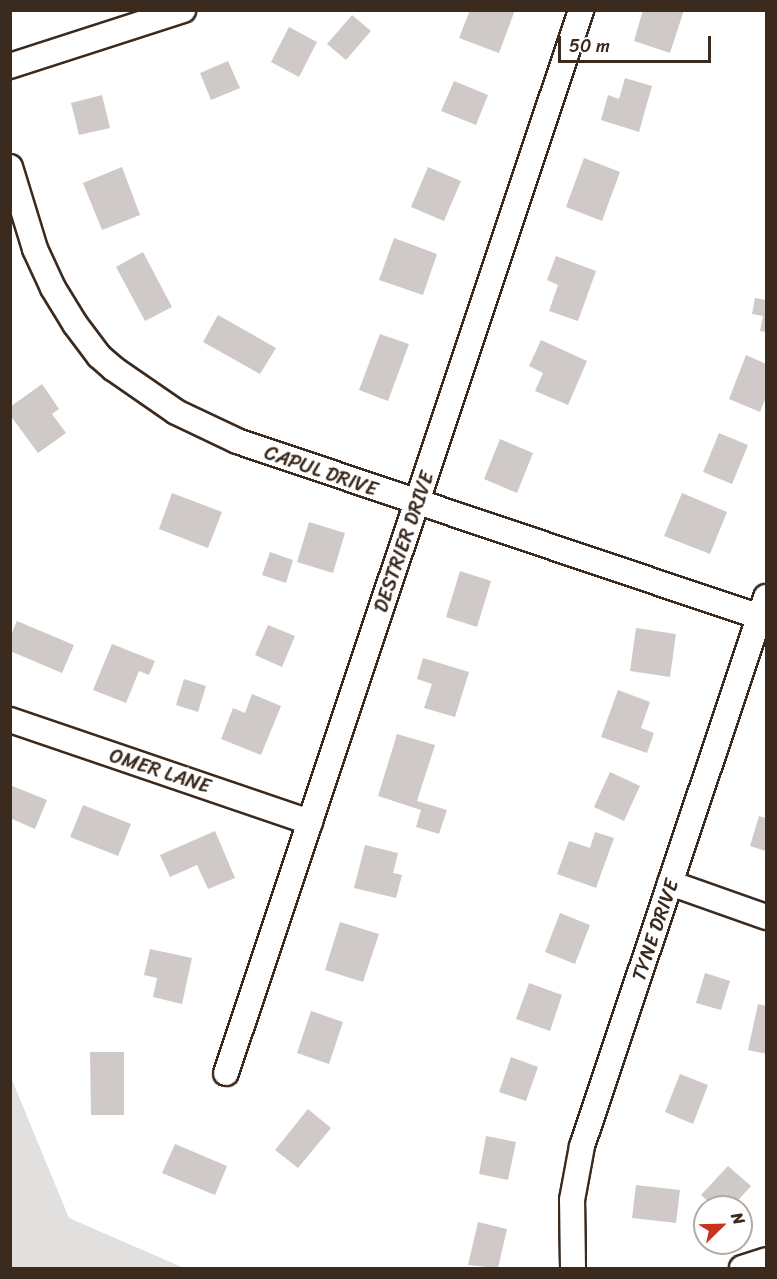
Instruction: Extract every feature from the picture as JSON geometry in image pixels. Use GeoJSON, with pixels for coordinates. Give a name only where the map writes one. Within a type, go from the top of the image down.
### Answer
{"type":"FeatureCollection","features":[{"type":"Feature","properties":{"kind":"street"},"geometry":{"type":"LineString","coordinates":[[10,66],[183,10]]}},
{"type":"Feature","properties":{"kind":"street","name":"DESTRIER DRIVE"},"geometry":{"type":"LineString","coordinates":[[226,1073],[581,10]]}},
{"type":"Feature","properties":{"kind":"street","name":"CAPUL DRIVE"},"geometry":{"type":"LineString","coordinates":[[10,167],[35,249],[53,288],[87,341],[114,369],[176,412],[237,441],[417,504],[763,607]]}},
{"type":"Feature","properties":{"kind":"street","name":"TYNE DRIVE"},"geometry":{"type":"LineString","coordinates":[[573,1269],[572,1200],[576,1170],[763,607]]}},
{"type":"Feature","properties":{"kind":"street","name":"OMER LANE"},"geometry":{"type":"LineString","coordinates":[[10,720],[310,822]]}},
{"type":"Feature","properties":{"kind":"street"},"geometry":{"type":"LineString","coordinates":[[670,884],[766,917]]}},
{"type":"Feature","properties":{"kind":"street"},"geometry":{"type":"LineString","coordinates":[[742,1269],[766,1260]]}},
{"type":"Feature","properties":{"kind":"shaded area"},"geometry":{"type":"Polygon","coordinates":[[[10,1075],[69,1218],[184,1268],[11,1268],[10,1075]]]}},
{"type":"Feature","properties":{"kind":"building"},"geometry":{"type":"Polygon","coordinates":[[[470,10],[515,10],[499,53],[459,38],[470,10]]]}},
{"type":"Feature","properties":{"kind":"building"},"geometry":{"type":"Polygon","coordinates":[[[643,10],[684,10],[670,53],[634,41],[643,10]]]}},
{"type":"Feature","properties":{"kind":"building"},"geometry":{"type":"Polygon","coordinates":[[[352,15],[371,31],[346,60],[327,44],[352,15]]]}},
{"type":"Feature","properties":{"kind":"building"},"geometry":{"type":"Polygon","coordinates":[[[289,27],[317,42],[299,77],[271,62],[289,27]]]}},
{"type":"Feature","properties":{"kind":"building"},"geometry":{"type":"Polygon","coordinates":[[[228,61],[240,88],[211,100],[200,73],[228,61]]]}},
{"type":"Feature","properties":{"kind":"building"},"geometry":{"type":"Polygon","coordinates":[[[625,78],[652,86],[639,132],[601,120],[608,95],[619,99],[625,78]]]}},
{"type":"Feature","properties":{"kind":"building"},"geometry":{"type":"Polygon","coordinates":[[[454,81],[488,95],[476,125],[441,111],[454,81]]]}},
{"type":"Feature","properties":{"kind":"building"},"geometry":{"type":"Polygon","coordinates":[[[102,95],[110,128],[79,135],[71,103],[102,95]]]}},
{"type":"Feature","properties":{"kind":"building"},"geometry":{"type":"Polygon","coordinates":[[[584,158],[620,172],[602,221],[566,207],[584,158]]]}},
{"type":"Feature","properties":{"kind":"building"},"geometry":{"type":"Polygon","coordinates":[[[122,167],[140,215],[102,230],[83,183],[122,167]]]}},
{"type":"Feature","properties":{"kind":"building"},"geometry":{"type":"Polygon","coordinates":[[[428,167],[461,181],[444,221],[411,207],[428,167]]]}},
{"type":"Feature","properties":{"kind":"building"},"geometry":{"type":"Polygon","coordinates":[[[394,238],[437,254],[423,295],[379,280],[394,238]]]}},
{"type":"Feature","properties":{"kind":"building"},"geometry":{"type":"Polygon","coordinates":[[[143,252],[172,307],[145,321],[116,267],[143,252]]]}},
{"type":"Feature","properties":{"kind":"building"},"geometry":{"type":"Polygon","coordinates":[[[556,256],[596,271],[578,321],[549,311],[558,285],[547,280],[556,256]]]}},
{"type":"Feature","properties":{"kind":"building"},"geometry":{"type":"Polygon","coordinates":[[[755,298],[766,300],[766,332],[760,331],[763,316],[752,314],[755,298]]]}},
{"type":"Feature","properties":{"kind":"building"},"geometry":{"type":"Polygon","coordinates":[[[218,315],[276,348],[260,374],[203,342],[218,315]]]}},
{"type":"Feature","properties":{"kind":"building"},"geometry":{"type":"Polygon","coordinates":[[[380,334],[409,344],[388,401],[359,390],[380,334]]]}},
{"type":"Feature","properties":{"kind":"building"},"geometry":{"type":"Polygon","coordinates":[[[541,340],[587,361],[568,405],[535,391],[543,373],[529,366],[541,340]]]}},
{"type":"Feature","properties":{"kind":"building"},"geometry":{"type":"Polygon","coordinates":[[[746,355],[766,364],[766,397],[760,412],[729,399],[746,355]]]}},
{"type":"Feature","properties":{"kind":"building"},"geometry":{"type":"Polygon","coordinates":[[[42,384],[59,409],[52,414],[66,433],[38,453],[10,415],[10,407],[42,384]]]}},
{"type":"Feature","properties":{"kind":"building"},"geometry":{"type":"Polygon","coordinates":[[[719,433],[748,445],[732,484],[703,472],[719,433]]]}},
{"type":"Feature","properties":{"kind":"building"},"geometry":{"type":"Polygon","coordinates":[[[500,439],[533,453],[517,493],[484,479],[500,439]]]}},
{"type":"Feature","properties":{"kind":"building"},"geometry":{"type":"Polygon","coordinates":[[[172,493],[222,512],[208,548],[159,529],[172,493]]]}},
{"type":"Feature","properties":{"kind":"building"},"geometry":{"type":"Polygon","coordinates":[[[682,493],[727,512],[710,554],[664,536],[682,493]]]}},
{"type":"Feature","properties":{"kind":"building"},"geometry":{"type":"Polygon","coordinates":[[[309,522],[345,533],[333,573],[297,562],[309,522]]]}},
{"type":"Feature","properties":{"kind":"building"},"geometry":{"type":"Polygon","coordinates":[[[270,552],[293,560],[286,583],[262,575],[270,552]]]}},
{"type":"Feature","properties":{"kind":"building"},"geometry":{"type":"Polygon","coordinates":[[[460,571],[491,581],[477,627],[446,617],[460,571]]]}},
{"type":"Feature","properties":{"kind":"building"},"geometry":{"type":"Polygon","coordinates":[[[17,621],[74,645],[62,673],[10,651],[10,637],[17,621]]]}},
{"type":"Feature","properties":{"kind":"building"},"geometry":{"type":"Polygon","coordinates":[[[268,625],[295,636],[282,667],[255,655],[268,625]]]}},
{"type":"Feature","properties":{"kind":"building"},"geometry":{"type":"Polygon","coordinates":[[[636,628],[676,634],[670,677],[630,671],[636,628]]]}},
{"type":"Feature","properties":{"kind":"building"},"geometry":{"type":"Polygon","coordinates":[[[112,644],[155,661],[149,675],[139,671],[126,703],[93,690],[112,644]]]}},
{"type":"Feature","properties":{"kind":"building"},"geometry":{"type":"Polygon","coordinates":[[[423,658],[469,672],[455,717],[424,708],[432,684],[417,679],[423,658]]]}},
{"type":"Feature","properties":{"kind":"building"},"geometry":{"type":"Polygon","coordinates":[[[184,679],[206,686],[198,712],[176,705],[184,679]]]}},
{"type":"Feature","properties":{"kind":"building"},"geometry":{"type":"Polygon","coordinates":[[[618,690],[650,702],[641,728],[654,733],[647,753],[601,737],[618,690]]]}},
{"type":"Feature","properties":{"kind":"building"},"geometry":{"type":"Polygon","coordinates":[[[252,694],[281,706],[261,755],[221,739],[233,708],[245,713],[252,694]]]}},
{"type":"Feature","properties":{"kind":"building"},"geometry":{"type":"Polygon","coordinates":[[[397,734],[435,745],[417,801],[447,810],[439,834],[416,827],[421,810],[378,796],[397,734]]]}},
{"type":"Feature","properties":{"kind":"building"},"geometry":{"type":"Polygon","coordinates":[[[610,772],[640,786],[624,821],[594,807],[610,772]]]}},
{"type":"Feature","properties":{"kind":"building"},"geometry":{"type":"Polygon","coordinates":[[[10,785],[47,800],[35,829],[10,818],[10,785]]]}},
{"type":"Feature","properties":{"kind":"building"},"geometry":{"type":"Polygon","coordinates":[[[83,805],[131,824],[118,856],[70,837],[83,805]]]}},
{"type":"Feature","properties":{"kind":"building"},"geometry":{"type":"Polygon","coordinates":[[[759,816],[766,818],[766,851],[750,846],[759,816]]]}},
{"type":"Feature","properties":{"kind":"building"},"geometry":{"type":"Polygon","coordinates":[[[215,831],[235,878],[208,889],[197,865],[170,877],[160,855],[215,831]]]}},
{"type":"Feature","properties":{"kind":"building"},"geometry":{"type":"Polygon","coordinates":[[[595,832],[614,838],[596,888],[557,874],[569,841],[590,848],[595,832]]]}},
{"type":"Feature","properties":{"kind":"building"},"geometry":{"type":"Polygon","coordinates":[[[365,845],[398,853],[393,873],[402,875],[396,898],[354,888],[365,845]]]}},
{"type":"Feature","properties":{"kind":"building"},"geometry":{"type":"Polygon","coordinates":[[[560,913],[590,925],[575,964],[545,952],[560,913]]]}},
{"type":"Feature","properties":{"kind":"building"},"geometry":{"type":"Polygon","coordinates":[[[340,922],[379,934],[363,982],[325,970],[340,922]]]}},
{"type":"Feature","properties":{"kind":"building"},"geometry":{"type":"Polygon","coordinates":[[[150,949],[192,958],[182,1004],[153,997],[157,978],[144,975],[150,949]]]}},
{"type":"Feature","properties":{"kind":"building"},"geometry":{"type":"Polygon","coordinates":[[[705,973],[730,981],[721,1010],[696,1003],[705,973]]]}},
{"type":"Feature","properties":{"kind":"building"},"geometry":{"type":"Polygon","coordinates":[[[529,983],[562,995],[550,1031],[516,1019],[529,983]]]}},
{"type":"Feature","properties":{"kind":"building"},"geometry":{"type":"Polygon","coordinates":[[[758,1004],[766,1006],[766,1054],[748,1050],[758,1004]]]}},
{"type":"Feature","properties":{"kind":"building"},"geometry":{"type":"Polygon","coordinates":[[[311,1011],[343,1022],[329,1064],[297,1053],[311,1011]]]}},
{"type":"Feature","properties":{"kind":"building"},"geometry":{"type":"Polygon","coordinates":[[[90,1052],[124,1052],[124,1115],[91,1115],[90,1052]]]}},
{"type":"Feature","properties":{"kind":"building"},"geometry":{"type":"Polygon","coordinates":[[[511,1057],[538,1067],[526,1101],[499,1092],[511,1057]]]}},
{"type":"Feature","properties":{"kind":"building"},"geometry":{"type":"Polygon","coordinates":[[[680,1074],[708,1085],[693,1124],[665,1112],[680,1074]]]}},
{"type":"Feature","properties":{"kind":"building"},"geometry":{"type":"Polygon","coordinates":[[[308,1109],[331,1128],[298,1168],[275,1150],[308,1109]]]}},
{"type":"Feature","properties":{"kind":"building"},"geometry":{"type":"Polygon","coordinates":[[[486,1136],[516,1142],[508,1180],[479,1174],[486,1136]]]}},
{"type":"Feature","properties":{"kind":"building"},"geometry":{"type":"Polygon","coordinates":[[[175,1144],[227,1166],[215,1195],[162,1173],[175,1144]]]}},
{"type":"Feature","properties":{"kind":"building"},"geometry":{"type":"Polygon","coordinates":[[[728,1166],[751,1186],[743,1195],[701,1195],[728,1166]]]}},
{"type":"Feature","properties":{"kind":"building"},"geometry":{"type":"Polygon","coordinates":[[[636,1185],[680,1190],[676,1223],[632,1218],[636,1185]]]}},
{"type":"Feature","properties":{"kind":"building"},"geometry":{"type":"Polygon","coordinates":[[[478,1222],[507,1229],[498,1268],[468,1265],[478,1222]]]}}]}
